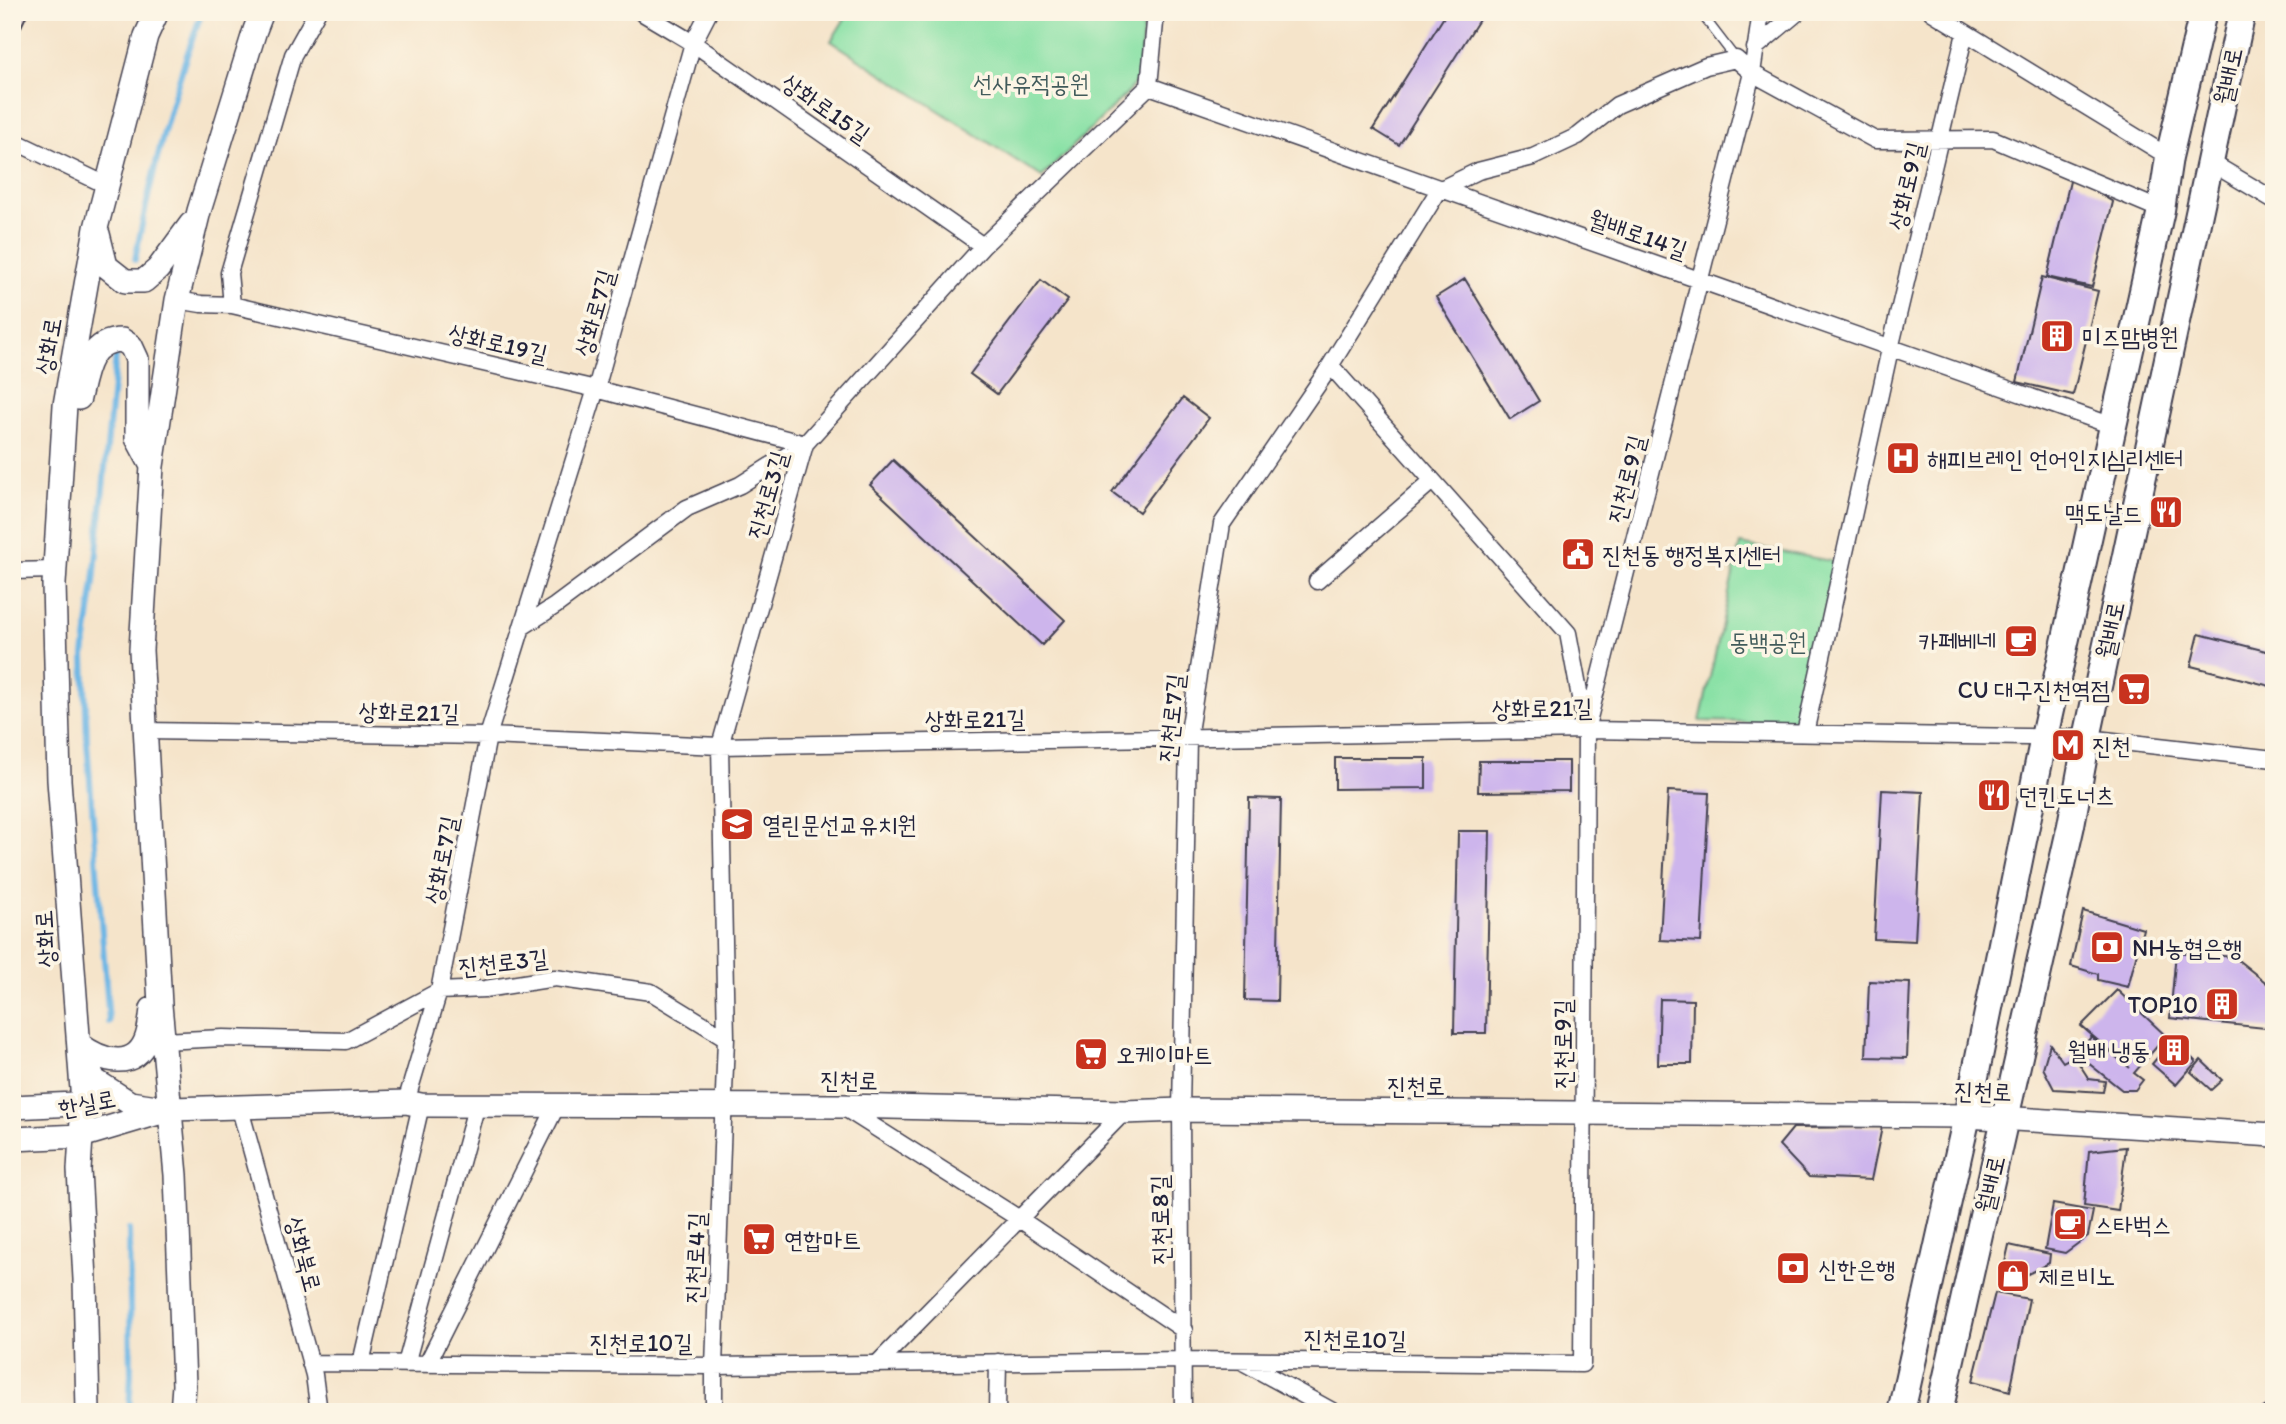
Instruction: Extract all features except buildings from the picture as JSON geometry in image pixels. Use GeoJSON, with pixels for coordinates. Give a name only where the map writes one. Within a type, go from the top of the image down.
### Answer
{"type":"FeatureCollection","features":[{"type":"Feature","properties":{"kind":"main road","name":"상화로"},"geometry":{"type":"LineString","coordinates":[[88,1412],[79,1170],[83,1104],[59,780],[55,570],[65,405],[96,228],[146,36],[157,12]]}},
{"type":"Feature","properties":{"kind":"main road"},"geometry":{"type":"LineString","coordinates":[[182,1412],[184,1385],[176,1175],[158,972],[141,650],[152,466],[177,300],[200,211],[262,12]]}},
{"type":"Feature","properties":{"kind":"main road","name":"월배로"},"geometry":{"type":"LineString","coordinates":[[1901,1412],[1966,1116],[2044,737],[2203,12]]}},
{"type":"Feature","properties":{"kind":"main road","name":"월배로"},"geometry":{"type":"LineString","coordinates":[[1940,1412],[2071,825],[2087,738],[2242,12]]}},
{"type":"Feature","properties":{"kind":"main road"},"geometry":{"type":"LineString","coordinates":[[96,228],[106,266],[125,282],[144,281],[159,269],[200,211]]}},
{"type":"Feature","properties":{"kind":"main road"},"geometry":{"type":"LineString","coordinates":[[60,484],[92,355],[102,344],[112,340],[122,340],[131,346],[137,359],[137,438],[152,466]]}},
{"type":"Feature","properties":{"kind":"main road"},"geometry":{"type":"LineString","coordinates":[[79,1044],[104,1060],[120,1061],[137,1055],[147,1039],[158,972]]}},
{"type":"Feature","properties":{"kind":"main road"},"geometry":{"type":"LineString","coordinates":[[79,1044],[94,1080],[130,1103],[172,1110]]}},
{"type":"Feature","properties":{"kind":"main road","name":"한실로"},"geometry":{"type":"LineString","coordinates":[[12,1107],[130,1103]]}},
{"type":"Feature","properties":{"kind":"main road","name":"진천로"},"geometry":{"type":"LineString","coordinates":[[172,1110],[413,1103],[842,1106],[1124,1112],[1181,1110],[1966,1116],[2274,1135]]}},
{"type":"Feature","properties":{"kind":"main road","name":"한실로"},"geometry":{"type":"LineString","coordinates":[[12,1139],[81,1136],[172,1110]]}},
{"type":"Feature","properties":{"kind":"street"},"geometry":{"type":"LineString","coordinates":[[232,304],[229,273],[293,55],[317,12]]}},
{"type":"Feature","properties":{"kind":"street","name":"상화로15길"},"geometry":{"type":"LineString","coordinates":[[640,12],[693,43],[983,246]]}},
{"type":"Feature","properties":{"kind":"street","name":"상화로7길"},"geometry":{"type":"LineString","coordinates":[[413,1103],[439,991],[488,736],[596,389],[693,43],[709,12]]}},
{"type":"Feature","properties":{"kind":"street"},"geometry":{"type":"LineString","coordinates":[[1149,86],[1156,12]]}},
{"type":"Feature","properties":{"kind":"street","name":"진천로9길"},"geometry":{"type":"LineString","coordinates":[[1584,1112],[1586,730],[1752,73],[1761,12]]}},
{"type":"Feature","properties":{"kind":"street"},"geometry":{"type":"LineString","coordinates":[[1755,48],[1798,12]]}},
{"type":"Feature","properties":{"kind":"street"},"geometry":{"type":"LineString","coordinates":[[1932,12],[2169,158]]}},
{"type":"Feature","properties":{"kind":"street","name":"상화로9길"},"geometry":{"type":"LineString","coordinates":[[1891,349],[1965,33]]}},
{"type":"Feature","properties":{"kind":"street"},"geometry":{"type":"LineString","coordinates":[[1439,190],[1478,171],[1534,157],[1577,135],[1617,105],[1706,66],[1736,59],[1752,73],[1875,140],[1993,139],[2161,210]]}},
{"type":"Feature","properties":{"kind":"street","name":"월배로14길"},"geometry":{"type":"LineString","coordinates":[[1149,86],[2113,426]]}},
{"type":"Feature","properties":{"kind":"street","name":"진천로3길"},"geometry":{"type":"LineString","coordinates":[[723,1106],[726,1038],[720,746],[805,444],[983,246],[1149,86]]}},
{"type":"Feature","properties":{"kind":"street"},"geometry":{"type":"LineString","coordinates":[[12,140],[106,185]]}},
{"type":"Feature","properties":{"kind":"street"},"geometry":{"type":"LineString","coordinates":[[2210,162],[2274,200]]}},
{"type":"Feature","properties":{"kind":"street","name":"진천로7길"},"geometry":{"type":"LineString","coordinates":[[1181,1110],[1188,738],[1222,524],[1331,366],[1439,190]]}},
{"type":"Feature","properties":{"kind":"street","name":"상화로19길"},"geometry":{"type":"LineString","coordinates":[[177,300],[201,304],[232,304],[596,389],[805,444]]}},
{"type":"Feature","properties":{"kind":"street"},"geometry":{"type":"LineString","coordinates":[[1805,733],[1891,349]]}},
{"type":"Feature","properties":{"kind":"street"},"geometry":{"type":"LineString","coordinates":[[1331,366],[1568,633],[1586,730]]}},
{"type":"Feature","properties":{"kind":"street"},"geometry":{"type":"LineString","coordinates":[[522,627],[555,606],[687,508],[740,485],[805,444]]}},
{"type":"Feature","properties":{"kind":"street"},"geometry":{"type":"LineString","coordinates":[[1317,581],[1432,481]]}},
{"type":"Feature","properties":{"kind":"street"},"geometry":{"type":"LineString","coordinates":[[12,571],[55,570]]}},
{"type":"Feature","properties":{"kind":"street","name":"상화로21길"},"geometry":{"type":"LineString","coordinates":[[145,731],[488,736],[720,746],[1586,730],[2087,738],[2274,759]]}},
{"type":"Feature","properties":{"kind":"street","name":"진천로3길"},"geometry":{"type":"LineString","coordinates":[[439,991],[485,989],[555,978],[651,992],[726,1038]]}},
{"type":"Feature","properties":{"kind":"street"},"geometry":{"type":"LineString","coordinates":[[163,1041],[223,1038],[346,1041],[439,991]]}},
{"type":"Feature","properties":{"kind":"street"},"geometry":{"type":"LineString","coordinates":[[361,1363],[413,1103]]}},
{"type":"Feature","properties":{"kind":"street"},"geometry":{"type":"LineString","coordinates":[[405,1364],[477,1104]]}},
{"type":"Feature","properties":{"kind":"street"},"geometry":{"type":"LineString","coordinates":[[427,1364],[557,1105]]}},
{"type":"Feature","properties":{"kind":"street","name":"진천로4길"},"geometry":{"type":"LineString","coordinates":[[714,1412],[723,1106]]}},
{"type":"Feature","properties":{"kind":"street","name":"진천로8길"},"geometry":{"type":"LineString","coordinates":[[842,1106],[1018,1218],[1184,1330]]}},
{"type":"Feature","properties":{"kind":"street","name":"상화북로"},"geometry":{"type":"LineString","coordinates":[[240,1109],[310,1363],[319,1412]]}},
{"type":"Feature","properties":{"kind":"street","name":"진천로8길"},"geometry":{"type":"LineString","coordinates":[[1181,1110],[1183,1412]]}},
{"type":"Feature","properties":{"kind":"street"},"geometry":{"type":"LineString","coordinates":[[877,1364],[1124,1112]]}},
{"type":"Feature","properties":{"kind":"street","name":"진천로10길"},"geometry":{"type":"LineString","coordinates":[[310,1363],[714,1366],[1240,1360],[1582,1363],[1584,1112]]}},
{"type":"Feature","properties":{"kind":"street"},"geometry":{"type":"LineString","coordinates":[[1240,1360],[1334,1412]]}},
{"type":"Feature","properties":{"kind":"street"},"geometry":{"type":"LineString","coordinates":[[997,1412],[998,1362]]}},
{"type":"Feature","properties":{"kind":"lane"},"geometry":{"type":"LineString","coordinates":[[1700,12],[1736,59]]}},
{"type":"Feature","properties":{"kind":"green space","name":"선사유적공원"},"geometry":{"type":"Polygon","coordinates":[[[849,12],[1145,12],[1138,78],[1129,91],[1042,177],[831,41],[849,12]]]}},
{"type":"Feature","properties":{"kind":"green space","name":"동백공원"},"geometry":{"type":"Polygon","coordinates":[[[1740,544],[1836,562],[1800,723],[1700,721],[1740,544]]]}},
{"type":"Feature","properties":{"kind":"waterway"},"geometry":{"type":"LineString","coordinates":[[135,260],[163,134],[202,12]]}},
{"type":"Feature","properties":{"kind":"waterway"},"geometry":{"type":"LineString","coordinates":[[109,1022],[87,742],[84,655],[94,582],[116,355]]}},
{"type":"Feature","properties":{"kind":"waterway"},"geometry":{"type":"LineString","coordinates":[[129,1230],[129,1412]]}},
{"type":"Feature","properties":{"kind":"place","name":"미즈맘병원"},"geometry":{"type":"Point","coordinates":[2057,336]}},
{"type":"Feature","properties":{"kind":"place","name":"해피브레인 언어인지심리센터"},"geometry":{"type":"Point","coordinates":[1903,458]}},
{"type":"Feature","properties":{"kind":"place","name":"맥도날드"},"geometry":{"type":"Point","coordinates":[2166,512]}},
{"type":"Feature","properties":{"kind":"place","name":"진천동 행정복지센터"},"geometry":{"type":"Point","coordinates":[1578,554]}},
{"type":"Feature","properties":{"kind":"place","name":"카페베네"},"geometry":{"type":"Point","coordinates":[2021,641]}},
{"type":"Feature","properties":{"kind":"place","name":"CU 대구진천역점"},"geometry":{"type":"Point","coordinates":[2134,689]}},
{"type":"Feature","properties":{"kind":"place","name":"진천"},"geometry":{"type":"Point","coordinates":[2068,745]}},
{"type":"Feature","properties":{"kind":"place","name":"던킨도너츠"},"geometry":{"type":"Point","coordinates":[1994,795]}},
{"type":"Feature","properties":{"kind":"place","name":"열린문선교유치원"},"geometry":{"type":"Point","coordinates":[737,824]}},
{"type":"Feature","properties":{"kind":"place","name":"NH농협은행"},"geometry":{"type":"Point","coordinates":[2107,947]}},
{"type":"Feature","properties":{"kind":"place","name":"TOP10"},"geometry":{"type":"Point","coordinates":[2222,1004]}},
{"type":"Feature","properties":{"kind":"place","name":"월배 냉동"},"geometry":{"type":"Point","coordinates":[2174,1050]}},
{"type":"Feature","properties":{"kind":"place","name":"오케이마트"},"geometry":{"type":"Point","coordinates":[1091,1054]}},
{"type":"Feature","properties":{"kind":"place","name":"스타벅스"},"geometry":{"type":"Point","coordinates":[2070,1224]}},
{"type":"Feature","properties":{"kind":"place","name":"연합마트"},"geometry":{"type":"Point","coordinates":[759,1239]}},
{"type":"Feature","properties":{"kind":"place","name":"신한은행"},"geometry":{"type":"Point","coordinates":[1793,1268]}},
{"type":"Feature","properties":{"kind":"place","name":"제르비노"},"geometry":{"type":"Point","coordinates":[2013,1276]}}]}
